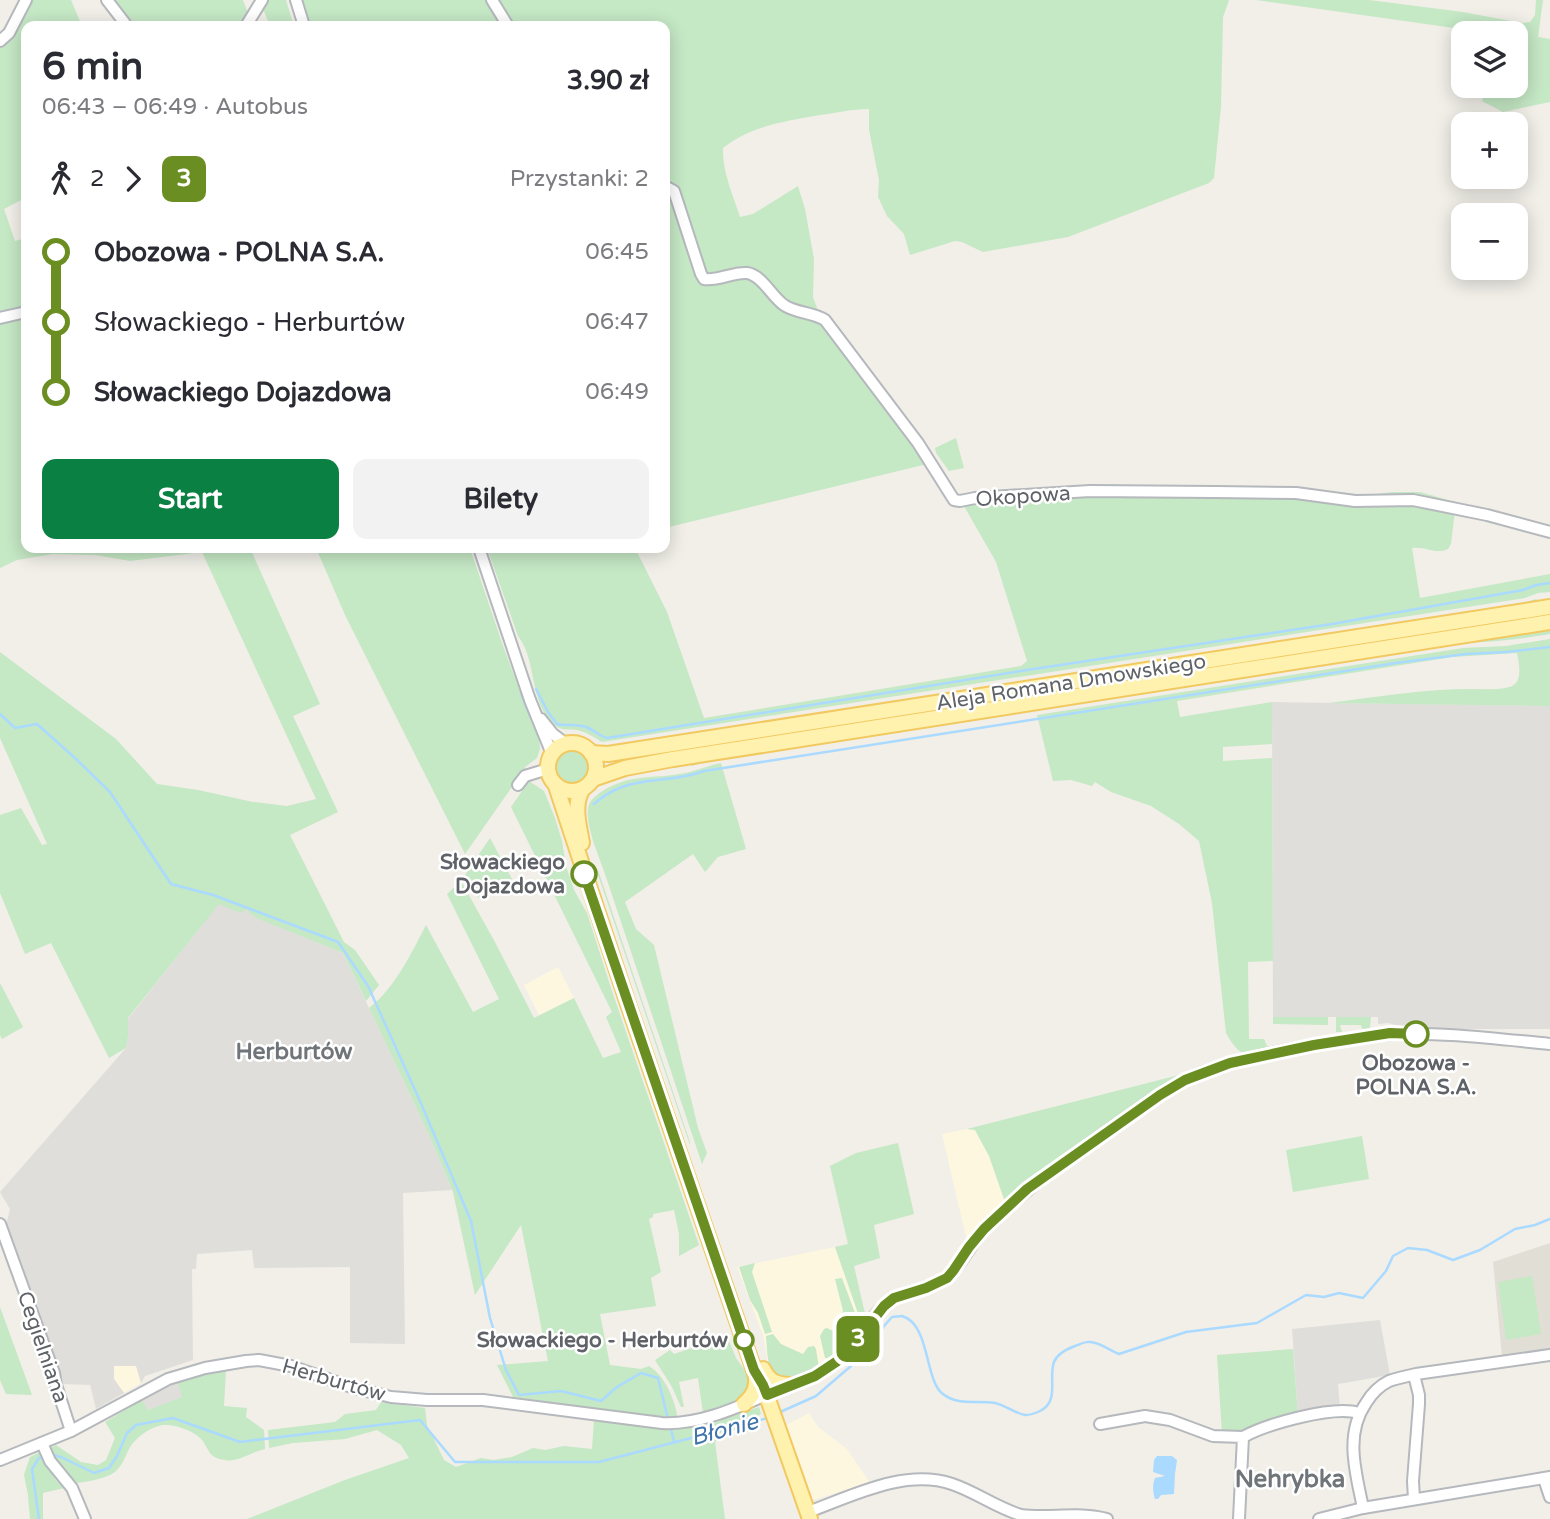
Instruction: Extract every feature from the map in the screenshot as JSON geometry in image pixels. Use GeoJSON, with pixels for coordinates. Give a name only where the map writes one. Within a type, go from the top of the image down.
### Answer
{"type":"FeatureCollection","features":[{"type":"Feature","properties":{"kind":"main road","name":"Aleja Romana Dmowskiego"},"geometry":{"type":"LineString","coordinates":[[592,753],[608,754],[1550,607]]}},
{"type":"Feature","properties":{"kind":"main road","name":"Aleja Romana Dmowskiego"},"geometry":{"type":"LineString","coordinates":[[588,785],[625,768],[673,759],[1550,622]]}},
{"type":"Feature","properties":{"kind":"main road"},"geometry":{"type":"LineString","coordinates":[[744,1404],[755,1390],[758,1369],[582,843],[577,804],[597,766],[592,753],[580,745],[566,744],[556,750],[550,762],[549,775],[556,786],[627,1001],[758,1369],[809,1516]]}},
{"type":"Feature","properties":{"kind":"main road"},"geometry":{"type":"LineString","coordinates":[[556,786],[569,792],[588,785]]}},
{"type":"Feature","properties":{"kind":"main road"},"geometry":{"type":"LineString","coordinates":[[758,1369],[772,1381],[789,1385]]}},
{"type":"Feature","properties":{"kind":"street"},"geometry":{"type":"LineString","coordinates":[[0,41],[9,33],[26,0]]}},
{"type":"Feature","properties":{"kind":"street"},"geometry":{"type":"LineString","coordinates":[[107,0],[123,21]]}},
{"type":"Feature","properties":{"kind":"street"},"geometry":{"type":"LineString","coordinates":[[249,21],[262,0]]}},
{"type":"Feature","properties":{"kind":"street"},"geometry":{"type":"LineString","coordinates":[[296,0],[302,21]]}},
{"type":"Feature","properties":{"kind":"street"},"geometry":{"type":"LineString","coordinates":[[492,0],[505,21]]}},
{"type":"Feature","properties":{"kind":"street","name":"Okopowa"},"geometry":{"type":"LineString","coordinates":[[670,189],[674,191],[704,279],[751,273],[786,307],[825,320],[918,443],[954,499],[960,501],[1090,491],[1261,492],[1355,500],[1413,499],[1550,532]]}},
{"type":"Feature","properties":{"kind":"street"},"geometry":{"type":"LineString","coordinates":[[0,318],[21,313]]}},
{"type":"Feature","properties":{"kind":"street"},"geometry":{"type":"LineString","coordinates":[[481,553],[536,712],[550,762],[525,776],[518,785]]}},
{"type":"Feature","properties":{"kind":"street"},"geometry":{"type":"LineString","coordinates":[[536,712],[553,734],[566,744]]}},
{"type":"Feature","properties":{"kind":"street","name":"Herburtów"},"geometry":{"type":"LineString","coordinates":[[0,1460],[43,1446],[168,1379],[205,1368],[259,1360],[291,1366],[354,1388],[391,1397],[483,1400],[662,1423],[696,1421],[815,1376],[839,1360],[884,1306],[894,1298],[947,1278],[984,1229],[1027,1189],[1149,1102],[1185,1080],[1230,1063],[1314,1045],[1390,1033],[1467,1036],[1550,1044]]}},
{"type":"Feature","properties":{"kind":"street","name":"Cegielniana"},"geometry":{"type":"LineString","coordinates":[[0,1224],[54,1373],[71,1431]]}},
{"type":"Feature","properties":{"kind":"street"},"geometry":{"type":"LineString","coordinates":[[1363,1508],[1353,1458],[1354,1427],[1359,1413],[1382,1385],[1414,1375],[1550,1355]]}},
{"type":"Feature","properties":{"kind":"street"},"geometry":{"type":"LineString","coordinates":[[1414,1375],[1419,1395],[1414,1499]]}},
{"type":"Feature","properties":{"kind":"street"},"geometry":{"type":"LineString","coordinates":[[1100,1424],[1145,1416],[1170,1420],[1213,1436],[1243,1437],[1255,1431],[1337,1410],[1359,1413]]}},
{"type":"Feature","properties":{"kind":"street"},"geometry":{"type":"LineString","coordinates":[[1239,1519],[1243,1437]]}},
{"type":"Feature","properties":{"kind":"street"},"geometry":{"type":"LineString","coordinates":[[43,1446],[50,1461],[72,1488],[85,1519]]}},
{"type":"Feature","properties":{"kind":"street"},"geometry":{"type":"LineString","coordinates":[[1319,1519],[1363,1508],[1547,1478],[1550,1497]]}},
{"type":"Feature","properties":{"kind":"street"},"geometry":{"type":"LineString","coordinates":[[809,1516],[886,1485],[912,1479],[933,1479],[957,1486],[1014,1516],[1084,1515],[1107,1519]]}},
{"type":"Feature","properties":{"kind":"shaded area"},"geometry":{"type":"Polygon","coordinates":[[[1272,702],[1550,706],[1550,1029],[1411,1029],[1388,1023],[1378,1024],[1378,1017],[1273,1017],[1272,702]]]}},
{"type":"Feature","properties":{"kind":"shaded area"},"geometry":{"type":"Polygon","coordinates":[[[219,903],[240,913],[247,908],[255,917],[343,953],[452,1190],[403,1193],[405,1344],[350,1343],[350,1267],[254,1268],[252,1250],[197,1254],[196,1269],[192,1269],[193,1360],[145,1376],[141,1383],[136,1366],[114,1366],[114,1379],[124,1393],[96,1409],[90,1385],[62,1384],[6,1226],[10,1209],[0,1192],[126,1048],[128,1019],[219,903]]]}},
{"type":"Feature","properties":{"kind":"shaded area"},"geometry":{"type":"Polygon","coordinates":[[[558,967],[574,998],[539,1015],[524,985],[558,967]]]}},
{"type":"Feature","properties":{"kind":"shaded area"},"geometry":{"type":"Polygon","coordinates":[[[975,1130],[989,1156],[1005,1202],[967,1241],[942,1134],[975,1130]]]}},
{"type":"Feature","properties":{"kind":"shaded area"},"geometry":{"type":"Polygon","coordinates":[[[1550,1243],[1550,1350],[1502,1357],[1493,1262],[1550,1243]]]}},
{"type":"Feature","properties":{"kind":"shaded area"},"geometry":{"type":"Polygon","coordinates":[[[835,1247],[865,1331],[847,1352],[789,1385],[769,1370],[763,1335],[737,1267],[835,1247]]]}},
{"type":"Feature","properties":{"kind":"shaded area"},"geometry":{"type":"Polygon","coordinates":[[[1380,1320],[1390,1375],[1338,1384],[1340,1408],[1298,1416],[1292,1329],[1380,1320]]]}},
{"type":"Feature","properties":{"kind":"shaded area"},"geometry":{"type":"Polygon","coordinates":[[[114,1365],[136,1366],[141,1383],[124,1393],[114,1379],[114,1365]]]}},
{"type":"Feature","properties":{"kind":"shaded area"},"geometry":{"type":"Polygon","coordinates":[[[177,1381],[183,1397],[148,1410],[142,1400],[177,1381]]]}},
{"type":"Feature","properties":{"kind":"shaded area"},"geometry":{"type":"Polygon","coordinates":[[[809,1413],[818,1427],[847,1449],[870,1483],[813,1500],[786,1425],[809,1413]]]}},
{"type":"Feature","properties":{"kind":"green space"},"geometry":{"type":"Polygon","coordinates":[[[32,0],[71,0],[80,21],[21,21],[21,200],[4,209],[15,241],[21,239],[21,310],[0,314],[0,44],[12,38],[32,0]]]}},
{"type":"Feature","properties":{"kind":"green space"},"geometry":{"type":"Polygon","coordinates":[[[112,0],[243,0],[249,16],[246,21],[127,21],[112,0]]]}},
{"type":"Feature","properties":{"kind":"green space"},"geometry":{"type":"Polygon","coordinates":[[[267,0],[286,0],[292,21],[268,21],[263,9],[267,0]]]}},
{"type":"Feature","properties":{"kind":"green space"},"geometry":{"type":"Polygon","coordinates":[[[301,0],[488,0],[500,21],[308,21],[301,0]]]}},
{"type":"Feature","properties":{"kind":"green space"},"geometry":{"type":"Polygon","coordinates":[[[496,0],[1229,0],[1223,17],[1221,107],[1214,178],[1209,183],[1068,237],[983,252],[955,241],[910,255],[904,234],[887,216],[878,197],[879,180],[869,130],[869,109],[782,122],[745,134],[723,148],[728,183],[740,217],[753,214],[798,186],[814,259],[813,297],[817,308],[827,318],[839,344],[927,464],[670,527],[670,197],[699,278],[708,278],[670,194],[670,21],[509,21],[496,0]]]}},
{"type":"Feature","properties":{"kind":"green space"},"geometry":{"type":"Polygon","coordinates":[[[1256,0],[1369,0],[1511,21],[1451,21],[1451,28],[1256,0]]]}},
{"type":"Feature","properties":{"kind":"green space"},"geometry":{"type":"Polygon","coordinates":[[[1536,0],[1543,0],[1538,37],[1550,39],[1550,102],[1503,112],[1482,101],[1483,98],[1528,98],[1528,22],[1535,15],[1536,0]]]}},
{"type":"Feature","properties":{"kind":"green space"},"geometry":{"type":"Polygon","coordinates":[[[21,317],[21,553],[194,553],[130,561],[95,555],[53,554],[17,560],[0,568],[0,323],[21,317]]]}},
{"type":"Feature","properties":{"kind":"green space"},"geometry":{"type":"Polygon","coordinates":[[[956,438],[964,468],[949,471],[935,448],[956,438]]]}},
{"type":"Feature","properties":{"kind":"green space"},"geometry":{"type":"Polygon","coordinates":[[[1118,484],[1272,488],[1370,495],[1420,492],[1529,523],[1475,510],[1286,491],[960,499],[956,495],[1118,484]]]}},
{"type":"Feature","properties":{"kind":"green space"},"geometry":{"type":"Polygon","coordinates":[[[1264,494],[1366,503],[1364,507],[1367,508],[1382,501],[1455,510],[1448,549],[1439,551],[1412,548],[1420,598],[1550,574],[1550,592],[602,742],[577,730],[558,728],[541,707],[524,646],[489,553],[638,553],[667,612],[704,718],[1021,666],[1027,661],[996,562],[964,506],[969,502],[1081,495],[1264,494]]]}},
{"type":"Feature","properties":{"kind":"green space"},"geometry":{"type":"Polygon","coordinates":[[[202,553],[252,553],[320,704],[293,716],[338,812],[290,835],[344,942],[355,950],[379,985],[366,1001],[343,953],[256,918],[247,909],[240,913],[219,904],[128,1018],[126,1048],[109,1058],[51,943],[25,954],[0,893],[0,815],[21,808],[42,845],[47,844],[0,738],[0,652],[116,739],[157,784],[287,806],[316,799],[202,553]]]}},
{"type":"Feature","properties":{"kind":"green space"},"geometry":{"type":"Polygon","coordinates":[[[318,553],[472,553],[502,643],[539,738],[540,749],[537,758],[525,767],[526,771],[521,774],[465,854],[345,615],[318,553]]]}},
{"type":"Feature","properties":{"kind":"green space"},"geometry":{"type":"Polygon","coordinates":[[[1536,599],[1539,601],[1530,605],[620,746],[1527,602],[1536,599]]]}},
{"type":"Feature","properties":{"kind":"green space"},"geometry":{"type":"Polygon","coordinates":[[[1503,621],[1468,629],[623,763],[622,757],[1503,621]]]}},
{"type":"Feature","properties":{"kind":"green space"},"geometry":{"type":"Polygon","coordinates":[[[1550,630],[1550,634],[1539,636],[1463,643],[692,766],[690,764],[704,759],[1458,641],[1501,638],[1550,630]]]}},
{"type":"Feature","properties":{"kind":"green space"},"geometry":{"type":"Polygon","coordinates":[[[1550,639],[1550,706],[1328,703],[1418,692],[1507,688],[1519,678],[1517,653],[1452,657],[1177,701],[1180,717],[1272,702],[1272,744],[1223,747],[1223,761],[1272,758],[1273,961],[1248,962],[1249,1039],[1264,1039],[1267,1046],[1254,1055],[1238,1050],[1226,1033],[1212,903],[1199,841],[1151,806],[1111,792],[1095,782],[1092,786],[1071,780],[1053,781],[1037,715],[1463,648],[1506,646],[1550,639]]]}},
{"type":"Feature","properties":{"kind":"green space"},"geometry":{"type":"Polygon","coordinates":[[[572,749],[585,754],[590,767],[585,780],[572,785],[559,780],[554,767],[559,754],[572,749]]]}},
{"type":"Feature","properties":{"kind":"green space"},"geometry":{"type":"Polygon","coordinates":[[[721,763],[746,849],[718,857],[705,872],[693,854],[625,902],[636,929],[654,945],[698,1128],[707,1153],[702,1164],[594,843],[588,809],[591,801],[601,792],[623,782],[690,772],[721,763]]]}},
{"type":"Feature","properties":{"kind":"green space"},"geometry":{"type":"Polygon","coordinates":[[[529,781],[544,791],[555,818],[574,890],[587,913],[699,1245],[679,1256],[679,1234],[674,1210],[653,1214],[649,1219],[661,1272],[651,1278],[656,1306],[600,1314],[610,1365],[641,1369],[649,1366],[660,1376],[668,1389],[678,1418],[513,1397],[497,1365],[548,1361],[521,1225],[475,1295],[453,1192],[369,1008],[395,981],[426,925],[473,1012],[499,999],[447,894],[461,881],[534,1018],[574,998],[603,1058],[621,1052],[606,1017],[612,1012],[511,807],[529,781]]]}},
{"type":"Feature","properties":{"kind":"green space"},"geometry":{"type":"Polygon","coordinates":[[[490,838],[512,879],[479,898],[465,875],[490,838]]]}},
{"type":"Feature","properties":{"kind":"green space"},"geometry":{"type":"Polygon","coordinates":[[[598,870],[690,1142],[690,1145],[597,872],[598,870]]]}},
{"type":"Feature","properties":{"kind":"green space"},"geometry":{"type":"Polygon","coordinates":[[[0,983],[23,1027],[2,1039],[0,1035],[0,983]]]}},
{"type":"Feature","properties":{"kind":"green space"},"geometry":{"type":"Polygon","coordinates":[[[1273,1017],[1328,1017],[1328,1025],[1273,1024],[1273,1017]]]}},
{"type":"Feature","properties":{"kind":"green space"},"geometry":{"type":"Polygon","coordinates":[[[1336,1017],[1371,1017],[1370,1028],[1363,1031],[1361,1025],[1340,1025],[1342,1032],[1336,1032],[1336,1017]]]}},
{"type":"Feature","properties":{"kind":"green space"},"geometry":{"type":"Polygon","coordinates":[[[1179,1075],[1180,1077],[1142,1100],[1027,1181],[1005,1202],[989,1156],[975,1130],[967,1129],[1179,1075]]]}},
{"type":"Feature","properties":{"kind":"green space"},"geometry":{"type":"Polygon","coordinates":[[[1362,1136],[1369,1179],[1293,1192],[1286,1150],[1362,1136]]]}},
{"type":"Feature","properties":{"kind":"green space"},"geometry":{"type":"Polygon","coordinates":[[[898,1143],[914,1214],[874,1225],[880,1258],[854,1266],[866,1318],[861,1322],[835,1247],[848,1244],[830,1166],[856,1153],[898,1143]]]}},
{"type":"Feature","properties":{"kind":"green space"},"geometry":{"type":"Polygon","coordinates":[[[755,1263],[752,1272],[772,1332],[765,1334],[739,1267],[755,1263]]]}},
{"type":"Feature","properties":{"kind":"green space"},"geometry":{"type":"Polygon","coordinates":[[[1532,1276],[1541,1334],[1506,1340],[1498,1282],[1532,1276]]]}},
{"type":"Feature","properties":{"kind":"green space"},"geometry":{"type":"Polygon","coordinates":[[[842,1278],[858,1321],[858,1332],[851,1340],[843,1335],[838,1322],[843,1311],[835,1279],[842,1278]]]}},
{"type":"Feature","properties":{"kind":"green space"},"geometry":{"type":"Polygon","coordinates":[[[0,1307],[32,1395],[6,1394],[0,1380],[0,1307]]]}},
{"type":"Feature","properties":{"kind":"green space"},"geometry":{"type":"Polygon","coordinates":[[[827,1328],[833,1331],[843,1348],[832,1360],[825,1358],[820,1336],[827,1328]]]}},
{"type":"Feature","properties":{"kind":"green space"},"geometry":{"type":"Polygon","coordinates":[[[773,1334],[781,1344],[803,1354],[808,1347],[814,1346],[819,1368],[786,1379],[775,1376],[769,1363],[766,1336],[773,1334]]]}},
{"type":"Feature","properties":{"kind":"green space"},"geometry":{"type":"Polygon","coordinates":[[[727,1336],[736,1358],[750,1378],[750,1387],[740,1400],[703,1413],[698,1378],[679,1382],[684,1407],[681,1407],[655,1360],[670,1350],[674,1354],[727,1336]]]}},
{"type":"Feature","properties":{"kind":"green space"},"geometry":{"type":"Polygon","coordinates":[[[1293,1349],[1298,1416],[1222,1434],[1217,1355],[1293,1349]]]}},
{"type":"Feature","properties":{"kind":"green space"},"geometry":{"type":"Polygon","coordinates":[[[226,1370],[224,1406],[247,1408],[246,1417],[264,1430],[265,1449],[230,1461],[220,1459],[210,1453],[202,1440],[190,1431],[163,1425],[148,1431],[135,1441],[115,1472],[79,1483],[67,1477],[48,1449],[56,1445],[81,1462],[98,1465],[106,1460],[115,1438],[105,1422],[142,1400],[148,1410],[182,1397],[177,1381],[226,1370]]]}},
{"type":"Feature","properties":{"kind":"green space"},"geometry":{"type":"Polygon","coordinates":[[[381,1402],[425,1408],[427,1425],[444,1460],[456,1467],[481,1458],[493,1460],[512,1457],[533,1448],[545,1450],[564,1446],[592,1449],[594,1420],[668,1430],[705,1426],[759,1407],[761,1414],[715,1442],[725,1519],[247,1519],[409,1458],[401,1445],[377,1430],[345,1439],[293,1443],[269,1448],[268,1430],[335,1422],[345,1414],[376,1410],[381,1402]]]}},
{"type":"Feature","properties":{"kind":"green space"},"geometry":{"type":"Polygon","coordinates":[[[42,1451],[55,1479],[64,1488],[43,1493],[43,1519],[30,1519],[24,1475],[30,1457],[42,1451]]]}},
{"type":"Feature","properties":{"kind":"water"},"geometry":{"type":"Polygon","coordinates":[[[1157,1456],[1172,1456],[1177,1460],[1174,1494],[1161,1495],[1155,1499],[1155,1478],[1165,1476],[1153,1472],[1157,1456]]]}},
{"type":"Feature","properties":{"kind":"waterway"},"geometry":{"type":"LineString","coordinates":[[536,689],[557,724],[586,727],[607,738],[1332,624],[1550,583]]}},
{"type":"Feature","properties":{"kind":"waterway"},"geometry":{"type":"LineString","coordinates":[[594,804],[622,787],[704,771],[1396,663],[1550,647]]}},
{"type":"Feature","properties":{"kind":"waterway"},"geometry":{"type":"LineString","coordinates":[[521,693],[531,718]]}},
{"type":"Feature","properties":{"kind":"waterway"},"geometry":{"type":"LineString","coordinates":[[0,714],[15,728],[37,724],[110,792],[171,884],[213,895],[338,942],[368,986],[471,1221],[490,1318],[506,1370],[519,1395],[561,1391],[601,1401],[617,1387],[641,1373],[658,1378],[668,1419]]}},
{"type":"Feature","properties":{"kind":"waterway","name":"Błonie"},"geometry":{"type":"LineString","coordinates":[[778,1413],[816,1396],[872,1348],[892,1317],[902,1316],[917,1328],[934,1380],[943,1394],[955,1400],[995,1403],[1029,1415],[1040,1411],[1050,1401],[1055,1359],[1066,1350],[1082,1343],[1097,1343],[1119,1354],[1186,1332],[1257,1323],[1306,1295],[1324,1297],[1339,1293],[1363,1298],[1386,1271],[1393,1256],[1408,1248],[1427,1250],[1453,1260],[1480,1250],[1515,1229],[1550,1219]]}},
{"type":"Feature","properties":{"kind":"waterway","name":"Błonie"},"geometry":{"type":"LineString","coordinates":[[52,1455],[94,1473],[109,1468],[127,1433],[136,1425],[173,1418],[240,1442],[420,1420],[455,1462],[599,1462],[768,1418]]}},
{"type":"Feature","properties":{"kind":"waterway"},"geometry":{"type":"LineString","coordinates":[[670,1425],[674,1442]]}},
{"type":"Feature","properties":{"kind":"waterway","name":"Błonie"},"geometry":{"type":"LineString","coordinates":[[39,1519],[32,1469],[39,1458],[46,1456]]}},
{"type":"Feature","properties":{"kind":"bus line","name":"3"},"geometry":{"type":"LineString","coordinates":[[584,874],[754,1370],[767,1395],[815,1376],[839,1360],[884,1306],[894,1298],[947,1278],[984,1229],[1027,1189],[1185,1080],[1230,1063],[1314,1045],[1390,1033],[1416,1034]]}},
{"type":"Feature","properties":{"kind":"place","name":"Słowackiego Dojazdowa"},"geometry":{"type":"Point","coordinates":[584,874]}},
{"type":"Feature","properties":{"kind":"place","name":"Obozowa - POLNA S.A."},"geometry":{"type":"Point","coordinates":[1416,1034]}},
{"type":"Feature","properties":{"kind":"place","name":"Słowackiego - Herburtów"},"geometry":{"type":"Point","coordinates":[744,1340]}},
{"type":"Feature","properties":{"kind":"district","name":"Herburtów"},"geometry":{"type":"Point","coordinates":[294,1051]}},
{"type":"Feature","properties":{"kind":"district","name":"Nehrybka"},"geometry":{"type":"Point","coordinates":[1290,1479]}}]}
